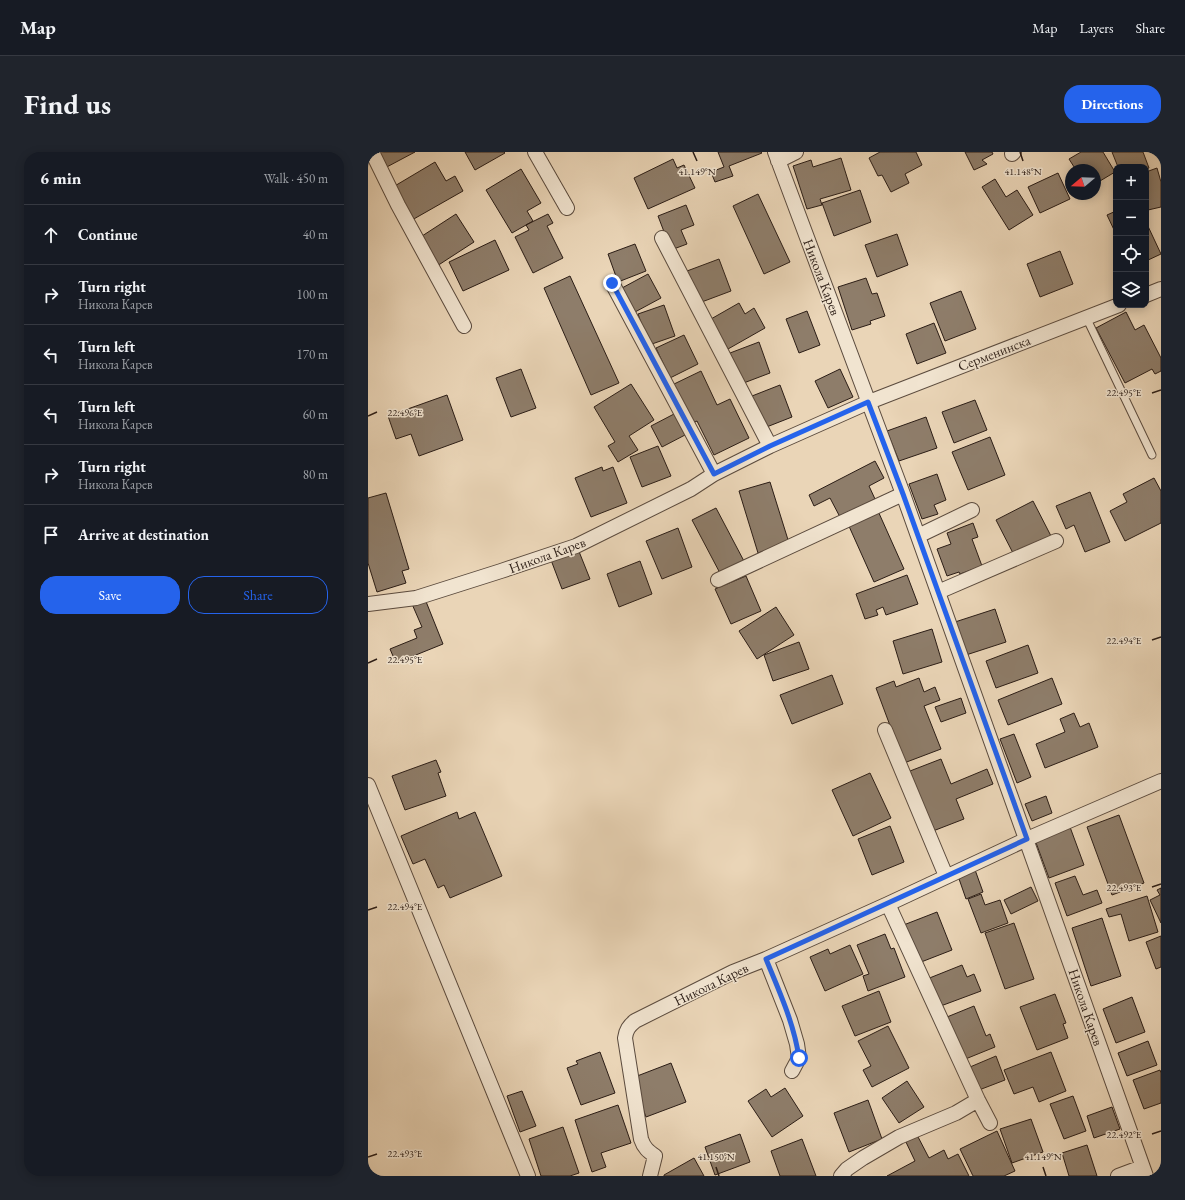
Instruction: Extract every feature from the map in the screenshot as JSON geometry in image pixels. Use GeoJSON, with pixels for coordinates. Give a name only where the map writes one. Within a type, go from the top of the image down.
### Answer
{"type":"FeatureCollection","features":[{"type":"Feature","properties":{"kind":"street"},"geometry":{"type":"LineString","coordinates":[[372,152],[398,205],[464,326]]}},
{"type":"Feature","properties":{"kind":"street"},"geometry":{"type":"LineString","coordinates":[[535,152],[567,208]]}},
{"type":"Feature","properties":{"kind":"street"},"geometry":{"type":"LineString","coordinates":[[777,157],[796,152]]}},
{"type":"Feature","properties":{"kind":"street","name":"Никола Карев"},"geometry":{"type":"LineString","coordinates":[[777,157],[903,494],[1027,839],[1144,1172]]}},
{"type":"Feature","properties":{"kind":"street"},"geometry":{"type":"LineString","coordinates":[[662,238],[770,446]]}},
{"type":"Feature","properties":{"kind":"street"},"geometry":{"type":"LineString","coordinates":[[612,283],[714,474]]}},
{"type":"Feature","properties":{"kind":"street"},"geometry":{"type":"LineString","coordinates":[[1149,294],[1161,289]]}},
{"type":"Feature","properties":{"kind":"street","name":"Серменинска"},"geometry":{"type":"LineString","coordinates":[[868,402],[1113,307]]}},
{"type":"Feature","properties":{"kind":"street","name":"Никола Карев"},"geometry":{"type":"LineString","coordinates":[[368,604],[416,598],[576,546],[691,489],[714,474],[770,446],[868,402]]}},
{"type":"Feature","properties":{"kind":"street"},"geometry":{"type":"LineString","coordinates":[[718,580],[903,494]]}},
{"type":"Feature","properties":{"kind":"street"},"geometry":{"type":"LineString","coordinates":[[918,536],[972,510]]}},
{"type":"Feature","properties":{"kind":"street"},"geometry":{"type":"LineString","coordinates":[[938,592],[1056,541]]}},
{"type":"Feature","properties":{"kind":"street"},"geometry":{"type":"LineString","coordinates":[[885,730],[946,876]]}},
{"type":"Feature","properties":{"kind":"street"},"geometry":{"type":"LineString","coordinates":[[1027,839],[1161,781]]}},
{"type":"Feature","properties":{"kind":"street"},"geometry":{"type":"LineString","coordinates":[[368,785],[371,801],[528,1176]]}},
{"type":"Feature","properties":{"kind":"street","name":"Никола Карев"},"geometry":{"type":"LineString","coordinates":[[650,1176],[656,1156],[648,1151],[641,1139],[625,1038],[627,1029],[635,1021],[733,972],[766,959],[888,904],[1027,839]]}},
{"type":"Feature","properties":{"kind":"street"},"geometry":{"type":"LineString","coordinates":[[888,904],[990,1123]]}},
{"type":"Feature","properties":{"kind":"street"},"geometry":{"type":"LineString","coordinates":[[766,959],[790,1020],[797,1044],[799,1058],[792,1071]]}},
{"type":"Feature","properties":{"kind":"street"},"geometry":{"type":"LineString","coordinates":[[840,1176],[863,1158],[899,1137],[956,1113],[978,1100]]}},
{"type":"Feature","properties":{"kind":"street"},"geometry":{"type":"LineString","coordinates":[[1118,1176],[1144,1172]]}},
{"type":"Feature","properties":{"kind":"lane"},"geometry":{"type":"LineString","coordinates":[[1086,317],[1152,456]]}},
{"type":"Feature","properties":{"kind":"building"},"geometry":{"type":"Polygon","coordinates":[[[374,152],[415,152],[383,169],[374,152]]]}},
{"type":"Feature","properties":{"kind":"building"},"geometry":{"type":"Polygon","coordinates":[[[465,152],[504,152],[505,153],[475,170],[465,152]]]}},
{"type":"Feature","properties":{"kind":"building"},"geometry":{"type":"Polygon","coordinates":[[[718,152],[762,153],[729,166],[733,176],[715,182],[711,172],[724,167],[718,152]]]}},
{"type":"Feature","properties":{"kind":"building"},"geometry":{"type":"Polygon","coordinates":[[[880,152],[916,152],[922,165],[905,174],[909,183],[891,192],[882,175],[878,176],[869,158],[880,152]]]}},
{"type":"Feature","properties":{"kind":"building"},"geometry":{"type":"Polygon","coordinates":[[[965,152],[992,152],[993,154],[982,160],[987,164],[974,170],[965,152]]]}},
{"type":"Feature","properties":{"kind":"building"},"geometry":{"type":"Polygon","coordinates":[[[1081,152],[1103,152],[1113,169],[1113,173],[1101,180],[1101,164],[1072,164],[1069,159],[1081,152]]]}},
{"type":"Feature","properties":{"kind":"building"},"geometry":{"type":"Polygon","coordinates":[[[1112,152],[1143,152],[1148,164],[1117,164],[1112,152]]]}},
{"type":"Feature","properties":{"kind":"building"},"geometry":{"type":"Polygon","coordinates":[[[841,158],[851,190],[820,199],[822,205],[807,209],[793,166],[811,160],[813,167],[841,158]]]}},
{"type":"Feature","properties":{"kind":"building"},"geometry":{"type":"Polygon","coordinates":[[[673,159],[677,168],[684,165],[695,188],[648,209],[634,178],[673,159]]]}},
{"type":"Feature","properties":{"kind":"building"},"geometry":{"type":"Polygon","coordinates":[[[435,162],[446,181],[455,176],[463,191],[412,220],[393,187],[435,162]]]}},
{"type":"Feature","properties":{"kind":"building"},"geometry":{"type":"Polygon","coordinates":[[[1157,168],[1161,182],[1161,207],[1149,210],[1149,200],[1149,171],[1157,168]]]}},
{"type":"Feature","properties":{"kind":"building"},"geometry":{"type":"Polygon","coordinates":[[[521,169],[541,203],[527,211],[533,221],[512,233],[486,190],[521,169]]]}},
{"type":"Feature","properties":{"kind":"building"},"geometry":{"type":"Polygon","coordinates":[[[1058,173],[1065,188],[1065,200],[1068,200],[1040,213],[1028,187],[1058,173]]]}},
{"type":"Feature","properties":{"kind":"building"},"geometry":{"type":"Polygon","coordinates":[[[995,179],[1006,197],[1017,190],[1033,215],[1009,230],[982,187],[995,179]]]}},
{"type":"Feature","properties":{"kind":"building"},"geometry":{"type":"Polygon","coordinates":[[[860,190],[871,222],[834,236],[822,203],[860,190]]]}},
{"type":"Feature","properties":{"kind":"building"},"geometry":{"type":"Polygon","coordinates":[[[758,194],[790,262],[764,274],[733,206],[758,194]]]}},
{"type":"Feature","properties":{"kind":"building"},"geometry":{"type":"Polygon","coordinates":[[[686,205],[694,225],[681,230],[687,244],[671,250],[658,216],[686,205]]]}},
{"type":"Feature","properties":{"kind":"building"},"geometry":{"type":"Polygon","coordinates":[[[1113,212],[1113,228],[1107,215],[1113,212]]]}},
{"type":"Feature","properties":{"kind":"building"},"geometry":{"type":"Polygon","coordinates":[[[456,214],[474,242],[437,266],[419,238],[456,214]]]}},
{"type":"Feature","properties":{"kind":"building"},"geometry":{"type":"Polygon","coordinates":[[[548,214],[553,223],[547,226],[563,258],[533,273],[515,237],[529,230],[526,225],[548,214]]]}},
{"type":"Feature","properties":{"kind":"building"},"geometry":{"type":"Polygon","coordinates":[[[1149,228],[1161,254],[1149,260],[1149,228]]]}},
{"type":"Feature","properties":{"kind":"building"},"geometry":{"type":"Polygon","coordinates":[[[897,234],[908,265],[877,277],[865,245],[897,234]]]}},
{"type":"Feature","properties":{"kind":"building"},"geometry":{"type":"Polygon","coordinates":[[[495,240],[509,270],[463,291],[449,262],[495,240]]]}},
{"type":"Feature","properties":{"kind":"building"},"geometry":{"type":"Polygon","coordinates":[[[635,244],[646,271],[618,282],[608,254],[635,244]]]}},
{"type":"Feature","properties":{"kind":"building"},"geometry":{"type":"Polygon","coordinates":[[[1060,251],[1073,284],[1040,297],[1027,264],[1060,251]]]}},
{"type":"Feature","properties":{"kind":"building"},"geometry":{"type":"Polygon","coordinates":[[[719,259],[731,291],[699,303],[687,271],[719,259]]]}},
{"type":"Feature","properties":{"kind":"building"},"geometry":{"type":"Polygon","coordinates":[[[648,274],[661,298],[635,312],[622,288],[648,274]]]}},
{"type":"Feature","properties":{"kind":"building"},"geometry":{"type":"Polygon","coordinates":[[[570,276],[619,383],[591,395],[544,288],[570,276]]]}},
{"type":"Feature","properties":{"kind":"building"},"geometry":{"type":"Polygon","coordinates":[[[866,278],[872,294],[877,293],[885,316],[870,321],[871,324],[852,330],[838,287],[866,278]]]}},
{"type":"Feature","properties":{"kind":"building"},"geometry":{"type":"Polygon","coordinates":[[[961,291],[976,329],[945,341],[930,303],[961,291]]]}},
{"type":"Feature","properties":{"kind":"building"},"geometry":{"type":"Polygon","coordinates":[[[739,303],[745,314],[754,308],[765,328],[728,349],[711,319],[739,303]]]}},
{"type":"Feature","properties":{"kind":"building"},"geometry":{"type":"Polygon","coordinates":[[[664,305],[675,336],[649,345],[638,314],[664,305]]]}},
{"type":"Feature","properties":{"kind":"building"},"geometry":{"type":"Polygon","coordinates":[[[807,311],[820,345],[799,353],[786,319],[807,311]]]}},
{"type":"Feature","properties":{"kind":"building"},"geometry":{"type":"Polygon","coordinates":[[[1126,312],[1135,330],[1144,325],[1161,358],[1161,371],[1155,374],[1152,369],[1125,383],[1096,328],[1126,312]]]}},
{"type":"Feature","properties":{"kind":"building"},"geometry":{"type":"Polygon","coordinates":[[[934,323],[946,353],[917,364],[906,334],[934,323]]]}},
{"type":"Feature","properties":{"kind":"building"},"geometry":{"type":"Polygon","coordinates":[[[684,335],[698,364],[670,378],[656,348],[684,335]]]}},
{"type":"Feature","properties":{"kind":"building"},"geometry":{"type":"Polygon","coordinates":[[[759,342],[770,373],[741,384],[730,353],[759,342]]]}},
{"type":"Feature","properties":{"kind":"building"},"geometry":{"type":"Polygon","coordinates":[[[521,369],[536,408],[511,417],[496,378],[521,369]]]}},
{"type":"Feature","properties":{"kind":"building"},"geometry":{"type":"Polygon","coordinates":[[[840,369],[853,397],[828,408],[815,381],[840,369]]]}},
{"type":"Feature","properties":{"kind":"building"},"geometry":{"type":"Polygon","coordinates":[[[701,371],[717,405],[730,399],[749,438],[714,455],[697,421],[691,424],[672,385],[701,371]]]}},
{"type":"Feature","properties":{"kind":"building"},"geometry":{"type":"Polygon","coordinates":[[[631,384],[654,420],[629,436],[638,450],[618,462],[608,446],[615,442],[594,407],[631,384]]]}},
{"type":"Feature","properties":{"kind":"building"},"geometry":{"type":"Polygon","coordinates":[[[780,385],[792,417],[764,428],[752,396],[780,385]]]}},
{"type":"Feature","properties":{"kind":"building"},"geometry":{"type":"Polygon","coordinates":[[[447,395],[463,440],[419,456],[411,434],[396,439],[388,416],[447,395]]]}},
{"type":"Feature","properties":{"kind":"building"},"geometry":{"type":"Polygon","coordinates":[[[975,400],[987,430],[954,443],[942,412],[975,400]]]}},
{"type":"Feature","properties":{"kind":"building"},"geometry":{"type":"Polygon","coordinates":[[[674,414],[685,435],[662,447],[651,426],[674,414]]]}},
{"type":"Feature","properties":{"kind":"building"},"geometry":{"type":"Polygon","coordinates":[[[926,417],[937,448],[899,461],[887,431],[926,417]]]}},
{"type":"Feature","properties":{"kind":"building"},"geometry":{"type":"Polygon","coordinates":[[[990,437],[1005,475],[968,490],[952,452],[990,437]]]}},
{"type":"Feature","properties":{"kind":"building"},"geometry":{"type":"Polygon","coordinates":[[[658,446],[671,476],[642,487],[630,457],[658,446]]]}},
{"type":"Feature","properties":{"kind":"building"},"geometry":{"type":"Polygon","coordinates":[[[875,461],[884,478],[869,486],[875,499],[840,517],[830,498],[814,506],[809,495],[875,461]]]}},
{"type":"Feature","properties":{"kind":"building"},"geometry":{"type":"Polygon","coordinates":[[[602,467],[603,471],[613,467],[627,503],[591,517],[575,478],[602,467]]]}},
{"type":"Feature","properties":{"kind":"building"},"geometry":{"type":"Polygon","coordinates":[[[937,474],[946,500],[934,505],[938,514],[922,519],[909,484],[937,474]]]}},
{"type":"Feature","properties":{"kind":"building"},"geometry":{"type":"Polygon","coordinates":[[[1154,478],[1161,491],[1161,523],[1125,541],[1110,511],[1127,502],[1123,494],[1154,478]]]}},
{"type":"Feature","properties":{"kind":"building"},"geometry":{"type":"Polygon","coordinates":[[[770,482],[789,543],[758,553],[739,491],[770,482]]]}},
{"type":"Feature","properties":{"kind":"building"},"geometry":{"type":"Polygon","coordinates":[[[1090,492],[1110,542],[1085,552],[1074,525],[1066,529],[1056,506],[1090,492]]]}},
{"type":"Feature","properties":{"kind":"building"},"geometry":{"type":"Polygon","coordinates":[[[386,493],[409,569],[402,571],[406,583],[377,592],[368,563],[368,498],[386,493]]]}},
{"type":"Feature","properties":{"kind":"building"},"geometry":{"type":"Polygon","coordinates":[[[1033,501],[1051,536],[1014,555],[996,520],[1033,501]]]}},
{"type":"Feature","properties":{"kind":"building"},"geometry":{"type":"Polygon","coordinates":[[[716,508],[745,563],[721,575],[692,520],[716,508]]]}},
{"type":"Feature","properties":{"kind":"building"},"geometry":{"type":"Polygon","coordinates":[[[878,511],[904,569],[874,582],[848,524],[878,511]]]}},
{"type":"Feature","properties":{"kind":"building"},"geometry":{"type":"Polygon","coordinates":[[[973,523],[978,537],[972,539],[982,566],[960,574],[959,572],[947,576],[937,549],[951,544],[947,533],[973,523]]]}},
{"type":"Feature","properties":{"kind":"building"},"geometry":{"type":"Polygon","coordinates":[[[678,528],[692,567],[662,579],[646,541],[678,528]]]}},
{"type":"Feature","properties":{"kind":"building"},"geometry":{"type":"Polygon","coordinates":[[[578,549],[590,579],[562,589],[551,560],[578,549]]]}},
{"type":"Feature","properties":{"kind":"building"},"geometry":{"type":"Polygon","coordinates":[[[640,561],[652,594],[619,607],[607,574],[640,561]]]}},
{"type":"Feature","properties":{"kind":"building"},"geometry":{"type":"Polygon","coordinates":[[[907,575],[918,604],[886,615],[883,607],[876,610],[878,615],[865,619],[856,594],[907,575]]]}},
{"type":"Feature","properties":{"kind":"building"},"geometry":{"type":"Polygon","coordinates":[[[746,576],[761,611],[731,624],[715,589],[746,576]]]}},
{"type":"Feature","properties":{"kind":"building"},"geometry":{"type":"Polygon","coordinates":[[[425,599],[443,644],[396,663],[390,649],[417,638],[414,630],[422,627],[412,604],[425,599]]]}},
{"type":"Feature","properties":{"kind":"building"},"geometry":{"type":"Polygon","coordinates":[[[776,607],[794,635],[757,659],[739,631],[776,607]]]}},
{"type":"Feature","properties":{"kind":"building"},"geometry":{"type":"Polygon","coordinates":[[[995,609],[1006,642],[966,655],[955,622],[995,609]]]}},
{"type":"Feature","properties":{"kind":"building"},"geometry":{"type":"Polygon","coordinates":[[[932,629],[942,662],[903,674],[893,641],[932,629]]]}},
{"type":"Feature","properties":{"kind":"building"},"geometry":{"type":"Polygon","coordinates":[[[799,642],[809,669],[773,681],[764,655],[799,642]]]}},
{"type":"Feature","properties":{"kind":"building"},"geometry":{"type":"Polygon","coordinates":[[[1028,645],[1038,673],[996,688],[986,661],[1028,645]]]}},
{"type":"Feature","properties":{"kind":"building"},"geometry":{"type":"Polygon","coordinates":[[[832,675],[843,704],[792,724],[780,695],[832,675]]]}},
{"type":"Feature","properties":{"kind":"building"},"geometry":{"type":"Polygon","coordinates":[[[919,678],[924,692],[935,687],[940,700],[924,706],[941,749],[904,763],[876,688],[894,681],[896,687],[919,678]]]}},
{"type":"Feature","properties":{"kind":"building"},"geometry":{"type":"Polygon","coordinates":[[[1052,678],[1062,704],[1008,725],[998,700],[1052,678]]]}},
{"type":"Feature","properties":{"kind":"building"},"geometry":{"type":"Polygon","coordinates":[[[961,698],[966,713],[941,722],[935,707],[961,698]]]}},
{"type":"Feature","properties":{"kind":"building"},"geometry":{"type":"Polygon","coordinates":[[[1074,713],[1080,727],[1089,723],[1098,747],[1045,768],[1036,744],[1065,732],[1060,719],[1074,713]]]}},
{"type":"Feature","properties":{"kind":"building"},"geometry":{"type":"Polygon","coordinates":[[[1014,734],[1031,777],[1017,783],[1000,739],[1014,734]]]}},
{"type":"Feature","properties":{"kind":"building"},"geometry":{"type":"Polygon","coordinates":[[[941,759],[951,784],[987,769],[993,784],[956,799],[964,819],[933,831],[910,771],[941,759]]]}},
{"type":"Feature","properties":{"kind":"building"},"geometry":{"type":"Polygon","coordinates":[[[436,760],[441,772],[438,773],[446,796],[405,810],[392,776],[436,760]]]}},
{"type":"Feature","properties":{"kind":"building"},"geometry":{"type":"Polygon","coordinates":[[[870,773],[891,818],[853,836],[832,790],[870,773]]]}},
{"type":"Feature","properties":{"kind":"building"},"geometry":{"type":"Polygon","coordinates":[[[1046,796],[1052,813],[1032,821],[1025,804],[1046,796]]]}},
{"type":"Feature","properties":{"kind":"building"},"geometry":{"type":"Polygon","coordinates":[[[457,812],[459,819],[475,812],[502,876],[450,898],[444,885],[438,888],[425,859],[413,864],[401,836],[457,812]]]}},
{"type":"Feature","properties":{"kind":"building"},"geometry":{"type":"Polygon","coordinates":[[[1119,815],[1144,883],[1112,895],[1087,827],[1119,815]]]}},
{"type":"Feature","properties":{"kind":"building"},"geometry":{"type":"Polygon","coordinates":[[[890,826],[904,862],[872,875],[858,839],[890,826]]]}},
{"type":"Feature","properties":{"kind":"building"},"geometry":{"type":"Polygon","coordinates":[[[1070,827],[1084,865],[1049,878],[1035,840],[1070,827]]]}},
{"type":"Feature","properties":{"kind":"building"},"geometry":{"type":"Polygon","coordinates":[[[974,867],[983,892],[966,899],[957,873],[974,867]]]}},
{"type":"Feature","properties":{"kind":"building"},"geometry":{"type":"Polygon","coordinates":[[[1075,876],[1083,895],[1097,890],[1102,903],[1067,916],[1055,883],[1075,876]]]}},
{"type":"Feature","properties":{"kind":"building"},"geometry":{"type":"Polygon","coordinates":[[[1031,887],[1038,901],[1011,914],[1004,900],[1031,887]]]}},
{"type":"Feature","properties":{"kind":"building"},"geometry":{"type":"Polygon","coordinates":[[[1161,888],[1161,923],[1150,900],[1160,895],[1157,890],[1161,888]]]}},
{"type":"Feature","properties":{"kind":"building"},"geometry":{"type":"Polygon","coordinates":[[[981,894],[985,905],[1000,900],[1008,923],[981,933],[968,899],[981,894]]]}},
{"type":"Feature","properties":{"kind":"building"},"geometry":{"type":"Polygon","coordinates":[[[1147,896],[1158,932],[1129,941],[1121,914],[1109,917],[1106,909],[1147,896]]]}},
{"type":"Feature","properties":{"kind":"building"},"geometry":{"type":"Polygon","coordinates":[[[937,912],[952,950],[916,964],[901,926],[937,912]]]}},
{"type":"Feature","properties":{"kind":"building"},"geometry":{"type":"Polygon","coordinates":[[[1102,918],[1121,976],[1091,986],[1072,928],[1102,918]]]}},
{"type":"Feature","properties":{"kind":"building"},"geometry":{"type":"Polygon","coordinates":[[[1014,923],[1034,979],[1005,989],[985,933],[1014,923]]]}},
{"type":"Feature","properties":{"kind":"building"},"geometry":{"type":"Polygon","coordinates":[[[885,934],[891,949],[894,948],[905,977],[868,991],[863,976],[869,974],[857,945],[885,934]]]}},
{"type":"Feature","properties":{"kind":"building"},"geometry":{"type":"Polygon","coordinates":[[[1161,936],[1161,967],[1156,969],[1146,942],[1161,936]]]}},
{"type":"Feature","properties":{"kind":"building"},"geometry":{"type":"Polygon","coordinates":[[[850,945],[863,974],[825,991],[810,957],[828,949],[830,954],[850,945]]]}},
{"type":"Feature","properties":{"kind":"building"},"geometry":{"type":"Polygon","coordinates":[[[962,965],[967,977],[974,974],[981,991],[938,1007],[927,979],[962,965]]]}},
{"type":"Feature","properties":{"kind":"building"},"geometry":{"type":"Polygon","coordinates":[[[879,991],[891,1022],[855,1036],[842,1006],[879,991]]]}},
{"type":"Feature","properties":{"kind":"building"},"geometry":{"type":"Polygon","coordinates":[[[1055,994],[1066,1023],[1063,1024],[1068,1038],[1037,1050],[1020,1007],[1055,994]]]}},
{"type":"Feature","properties":{"kind":"building"},"geometry":{"type":"Polygon","coordinates":[[[1132,997],[1145,1032],[1116,1043],[1103,1009],[1132,997]]]}},
{"type":"Feature","properties":{"kind":"building"},"geometry":{"type":"Polygon","coordinates":[[[974,1006],[986,1036],[990,1034],[995,1047],[963,1060],[947,1017],[974,1006]]]}},
{"type":"Feature","properties":{"kind":"building"},"geometry":{"type":"Polygon","coordinates":[[[888,1026],[909,1068],[872,1087],[863,1070],[871,1066],[858,1041],[888,1026]]]}},
{"type":"Feature","properties":{"kind":"building"},"geometry":{"type":"Polygon","coordinates":[[[1148,1041],[1157,1065],[1127,1076],[1118,1053],[1148,1041]]]}},
{"type":"Feature","properties":{"kind":"building"},"geometry":{"type":"Polygon","coordinates":[[[600,1052],[615,1093],[581,1105],[567,1068],[578,1064],[576,1061],[600,1052]]]}},
{"type":"Feature","properties":{"kind":"building"},"geometry":{"type":"Polygon","coordinates":[[[1051,1052],[1066,1091],[1039,1102],[1033,1087],[1014,1094],[1004,1070],[1051,1052]]]}},
{"type":"Feature","properties":{"kind":"building"},"geometry":{"type":"Polygon","coordinates":[[[996,1056],[1005,1080],[979,1090],[970,1067],[996,1056]]]}},
{"type":"Feature","properties":{"kind":"building"},"geometry":{"type":"Polygon","coordinates":[[[671,1063],[686,1102],[646,1117],[632,1078],[671,1063]]]}},
{"type":"Feature","properties":{"kind":"building"},"geometry":{"type":"Polygon","coordinates":[[[1160,1070],[1161,1103],[1144,1109],[1133,1080],[1160,1070]]]}},
{"type":"Feature","properties":{"kind":"building"},"geometry":{"type":"Polygon","coordinates":[[[907,1081],[924,1107],[899,1123],[882,1098],[907,1081]]]}},
{"type":"Feature","properties":{"kind":"building"},"geometry":{"type":"Polygon","coordinates":[[[785,1088],[803,1116],[772,1137],[748,1101],[766,1089],[771,1097],[785,1088]]]}},
{"type":"Feature","properties":{"kind":"building"},"geometry":{"type":"Polygon","coordinates":[[[522,1091],[536,1126],[520,1132],[507,1096],[522,1091]]]}},
{"type":"Feature","properties":{"kind":"building"},"geometry":{"type":"Polygon","coordinates":[[[1073,1096],[1086,1131],[1064,1139],[1050,1104],[1073,1096]]]}},
{"type":"Feature","properties":{"kind":"building"},"geometry":{"type":"Polygon","coordinates":[[[868,1100],[882,1139],[849,1152],[834,1113],[868,1100]]]}},
{"type":"Feature","properties":{"kind":"building"},"geometry":{"type":"Polygon","coordinates":[[[618,1105],[631,1143],[601,1153],[606,1167],[592,1172],[575,1120],[618,1105]]]}},
{"type":"Feature","properties":{"kind":"building"},"geometry":{"type":"Polygon","coordinates":[[[1112,1107],[1120,1129],[1094,1138],[1087,1116],[1112,1107]]]}},
{"type":"Feature","properties":{"kind":"building"},"geometry":{"type":"Polygon","coordinates":[[[1031,1119],[1043,1152],[1012,1163],[1000,1129],[1031,1119]]]}},
{"type":"Feature","properties":{"kind":"building"},"geometry":{"type":"Polygon","coordinates":[[[563,1127],[579,1173],[570,1176],[541,1176],[529,1139],[563,1127]]]}},
{"type":"Feature","properties":{"kind":"building"},"geometry":{"type":"Polygon","coordinates":[[[997,1131],[1015,1171],[1004,1176],[973,1176],[960,1149],[997,1131]]]}},
{"type":"Feature","properties":{"kind":"building"},"geometry":{"type":"Polygon","coordinates":[[[916,1133],[929,1158],[944,1150],[948,1159],[958,1154],[969,1176],[887,1176],[915,1161],[905,1140],[916,1133]]]}},
{"type":"Feature","properties":{"kind":"building"},"geometry":{"type":"Polygon","coordinates":[[[740,1134],[750,1162],[715,1175],[705,1147],[740,1134]]]}},
{"type":"Feature","properties":{"kind":"building"},"geometry":{"type":"Polygon","coordinates":[[[802,1139],[816,1176],[780,1176],[771,1151],[802,1139]]]}},
{"type":"Feature","properties":{"kind":"building"},"geometry":{"type":"Polygon","coordinates":[[[1087,1145],[1097,1176],[1069,1176],[1062,1153],[1087,1145]]]}},
{"type":"Feature","properties":{"kind":"building"},"geometry":{"type":"Polygon","coordinates":[[[694,1158],[704,1176],[664,1176],[664,1175],[694,1158]]]}},
{"type":"Feature","properties":{"kind":"route"},"geometry":{"type":"LineString","coordinates":[[612,283],[714,474],[770,446],[868,402],[903,494],[1027,839],[766,959],[790,1020],[797,1044],[799,1058]]}}]}
